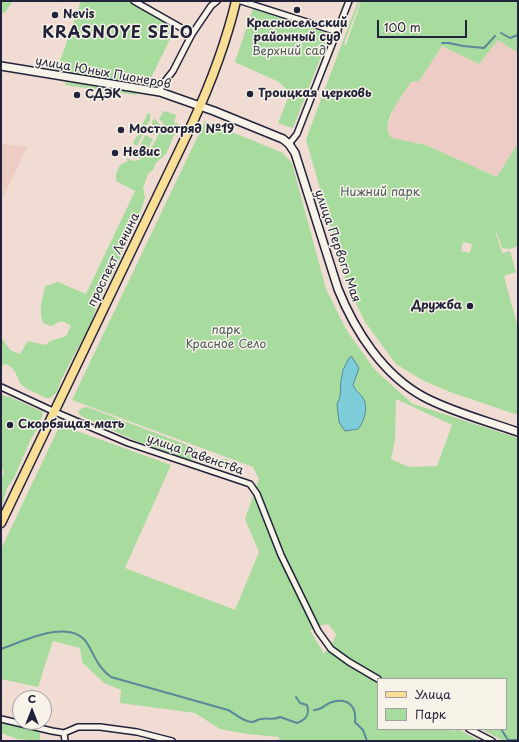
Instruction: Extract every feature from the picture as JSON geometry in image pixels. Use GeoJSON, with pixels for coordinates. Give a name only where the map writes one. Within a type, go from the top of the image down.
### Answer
{"type":"FeatureCollection","features":[{"type":"Feature","properties":{"kind":"main road","name":"проспект Ленина"},"geometry":{"type":"LineString","coordinates":[[1,523],[200,106],[231,22],[236,1]]}},
{"type":"Feature","properties":{"kind":"main road","name":"улица Юных Пионеров"},"geometry":{"type":"LineString","coordinates":[[1,66],[160,92],[200,106]]}},
{"type":"Feature","properties":{"kind":"main road"},"geometry":{"type":"LineString","coordinates":[[200,106],[268,132],[283,139],[289,144]]}},
{"type":"Feature","properties":{"kind":"main road","name":"улица Первого Мая"},"geometry":{"type":"LineString","coordinates":[[289,144],[295,153],[346,308],[376,355],[400,380],[422,396],[438,404],[518,432]]}},
{"type":"Feature","properties":{"kind":"street"},"geometry":{"type":"LineString","coordinates":[[134,1],[192,34]]}},
{"type":"Feature","properties":{"kind":"street"},"geometry":{"type":"LineString","coordinates":[[160,92],[162,85],[173,71],[192,34],[211,6],[217,1]]}},
{"type":"Feature","properties":{"kind":"street"},"geometry":{"type":"LineString","coordinates":[[241,1],[338,32]]}},
{"type":"Feature","properties":{"kind":"street"},"geometry":{"type":"LineString","coordinates":[[289,144],[297,134],[349,1]]}},
{"type":"Feature","properties":{"kind":"street","name":"улица Равенства"},"geometry":{"type":"LineString","coordinates":[[1,387],[128,443],[250,484],[258,494],[282,555],[318,631],[331,649],[377,678]]}},
{"type":"Feature","properties":{"kind":"street"},"geometry":{"type":"LineString","coordinates":[[1,719],[38,729],[64,733],[78,728],[100,727],[137,732],[172,741]]}},
{"type":"Feature","properties":{"kind":"street"},"geometry":{"type":"LineString","coordinates":[[472,730],[492,741]]}},
{"type":"Feature","properties":{"kind":"street"},"geometry":{"type":"LineString","coordinates":[[64,733],[65,741]]}},
{"type":"Feature","properties":{"kind":"shaded area"},"geometry":{"type":"Polygon","coordinates":[[[498,40],[518,53],[518,143],[498,177],[426,145],[396,140],[388,135],[387,128],[395,106],[411,82],[419,81],[442,46],[479,64],[498,40]]]}},
{"type":"Feature","properties":{"kind":"shaded area"},"geometry":{"type":"Polygon","coordinates":[[[1,144],[27,147],[1,202],[1,144]]]}},
{"type":"Feature","properties":{"kind":"green space"},"geometry":{"type":"Polygon","coordinates":[[[1,1],[13,1],[6,11],[1,14],[1,1]]]}},
{"type":"Feature","properties":{"kind":"green space"},"geometry":{"type":"Polygon","coordinates":[[[81,1],[129,1],[175,29],[147,86],[56,72],[56,67],[58,67],[81,1]]]}},
{"type":"Feature","properties":{"kind":"green space","name":"Нижний парк"},"geometry":{"type":"Polygon","coordinates":[[[358,1],[360,1],[344,44],[346,45],[361,1],[518,1],[518,53],[498,40],[479,64],[442,46],[419,81],[411,82],[398,102],[390,118],[388,132],[392,138],[426,145],[497,177],[518,143],[518,246],[510,249],[502,248],[496,233],[502,253],[510,251],[516,272],[504,276],[518,328],[518,415],[450,392],[422,380],[396,364],[365,322],[347,285],[306,139],[358,1]],[[463,242],[461,251],[470,253],[472,244],[463,242]]]}},
{"type":"Feature","properties":{"kind":"green space","name":"Верхний сад"},"geometry":{"type":"Polygon","coordinates":[[[253,8],[330,34],[293,128],[278,123],[290,93],[279,82],[235,62],[253,8]]]}},
{"type":"Feature","properties":{"kind":"green space"},"geometry":{"type":"Polygon","coordinates":[[[65,82],[137,93],[136,95],[65,85],[65,82]]]}},
{"type":"Feature","properties":{"kind":"green space"},"geometry":{"type":"Polygon","coordinates":[[[165,111],[176,115],[174,122],[179,124],[166,154],[156,163],[153,170],[148,174],[143,188],[145,198],[140,213],[132,225],[124,243],[119,261],[97,305],[92,321],[61,380],[57,392],[50,398],[46,398],[23,386],[15,371],[9,366],[5,364],[1,367],[1,337],[10,350],[20,354],[28,341],[46,345],[50,341],[66,336],[71,326],[68,324],[62,322],[52,326],[44,324],[41,315],[41,305],[45,286],[58,282],[86,294],[135,191],[116,181],[116,174],[120,165],[128,161],[126,158],[133,161],[142,159],[128,152],[132,147],[146,154],[146,157],[147,156],[164,124],[159,119],[165,111]]]}},
{"type":"Feature","properties":{"kind":"green space"},"geometry":{"type":"Polygon","coordinates":[[[148,113],[150,114],[150,120],[144,131],[141,127],[148,113]]]}},
{"type":"Feature","properties":{"kind":"green space"},"geometry":{"type":"Polygon","coordinates":[[[154,118],[160,125],[153,135],[152,122],[154,118]]]}},
{"type":"Feature","properties":{"kind":"green space","name":"парк Красное Село"},"geometry":{"type":"Polygon","coordinates":[[[205,121],[283,153],[292,163],[326,289],[347,331],[375,370],[413,404],[518,438],[518,741],[504,741],[483,730],[507,730],[507,678],[377,678],[377,730],[460,730],[480,741],[279,741],[279,737],[247,734],[220,729],[195,713],[120,703],[121,690],[104,683],[82,662],[80,648],[53,641],[38,687],[1,679],[1,549],[60,425],[171,465],[125,568],[235,610],[259,552],[245,519],[259,479],[253,467],[72,400],[205,121]],[[396,399],[395,440],[391,459],[409,467],[437,466],[452,425],[396,399]],[[328,624],[310,630],[324,654],[333,642],[336,634],[328,624]]]}},
{"type":"Feature","properties":{"kind":"green space"},"geometry":{"type":"Polygon","coordinates":[[[140,132],[143,134],[137,146],[133,142],[140,132]]]}},
{"type":"Feature","properties":{"kind":"green space"},"geometry":{"type":"Polygon","coordinates":[[[145,135],[153,139],[147,151],[139,147],[145,135]]]}},
{"type":"Feature","properties":{"kind":"green space"},"geometry":{"type":"Polygon","coordinates":[[[1,394],[43,412],[40,424],[31,439],[14,478],[7,488],[1,510],[1,480],[4,472],[1,468],[1,394]]]}},
{"type":"Feature","properties":{"kind":"green space"},"geometry":{"type":"Polygon","coordinates":[[[87,407],[195,448],[197,452],[196,457],[190,460],[136,441],[81,416],[78,412],[82,408],[87,407]]]}},
{"type":"Feature","properties":{"kind":"green space"},"geometry":{"type":"Polygon","coordinates":[[[226,459],[233,464],[234,468],[223,468],[213,463],[216,460],[226,459]]]}},
{"type":"Feature","properties":{"kind":"green space"},"geometry":{"type":"Polygon","coordinates":[[[1,721],[12,724],[12,730],[40,731],[40,741],[17,739],[1,733],[1,721]]]}},
{"type":"Feature","properties":{"kind":"water"},"geometry":{"type":"Polygon","coordinates":[[[352,357],[359,368],[353,385],[363,398],[366,410],[364,418],[358,429],[345,431],[339,422],[337,404],[340,397],[343,370],[349,358],[352,357]]]}},
{"type":"Feature","properties":{"kind":"waterway"},"geometry":{"type":"LineString","coordinates":[[501,33],[510,38],[518,35]]}},
{"type":"Feature","properties":{"kind":"waterway"},"geometry":{"type":"LineString","coordinates":[[442,43],[484,48],[495,36]]}},
{"type":"Feature","properties":{"kind":"waterway"},"geometry":{"type":"LineString","coordinates":[[1,649],[33,637],[58,632],[69,632],[79,636],[87,643],[100,666],[111,677],[228,710],[249,722],[259,719],[275,719],[280,717],[297,723],[300,722],[305,719],[308,714],[308,709],[307,705],[300,703],[296,697]]}},
{"type":"Feature","properties":{"kind":"waterway"},"geometry":{"type":"LineString","coordinates":[[314,710],[332,702],[347,702],[353,708],[355,722],[363,730],[367,741]]}},
{"type":"Feature","properties":{"kind":"waterway"},"geometry":{"type":"LineString","coordinates":[[502,730],[508,740],[518,740]]}},
{"type":"Feature","properties":{"kind":"place","name":"Красносельский районный суд"},"geometry":{"type":"Point","coordinates":[297,10]}},
{"type":"Feature","properties":{"kind":"place","name":"Nevis"},"geometry":{"type":"Point","coordinates":[55,15]}},
{"type":"Feature","properties":{"kind":"place","name":"Троицкая церковь"},"geometry":{"type":"Point","coordinates":[250,94]}},
{"type":"Feature","properties":{"kind":"place","name":"СДЭК"},"geometry":{"type":"Point","coordinates":[77,95]}},
{"type":"Feature","properties":{"kind":"place","name":"Мостоотряд №19"},"geometry":{"type":"Point","coordinates":[121,130]}},
{"type":"Feature","properties":{"kind":"place","name":"Невис"},"geometry":{"type":"Point","coordinates":[115,153]}},
{"type":"Feature","properties":{"kind":"place","name":"Дружба"},"geometry":{"type":"Point","coordinates":[470,306]}},
{"type":"Feature","properties":{"kind":"place","name":"Скорбящая мать"},"geometry":{"type":"Point","coordinates":[10,425]}},
{"type":"Feature","properties":{"kind":"district","name":"KRASNOYE SELO"},"geometry":{"type":"Point","coordinates":[118,34]}}]}
